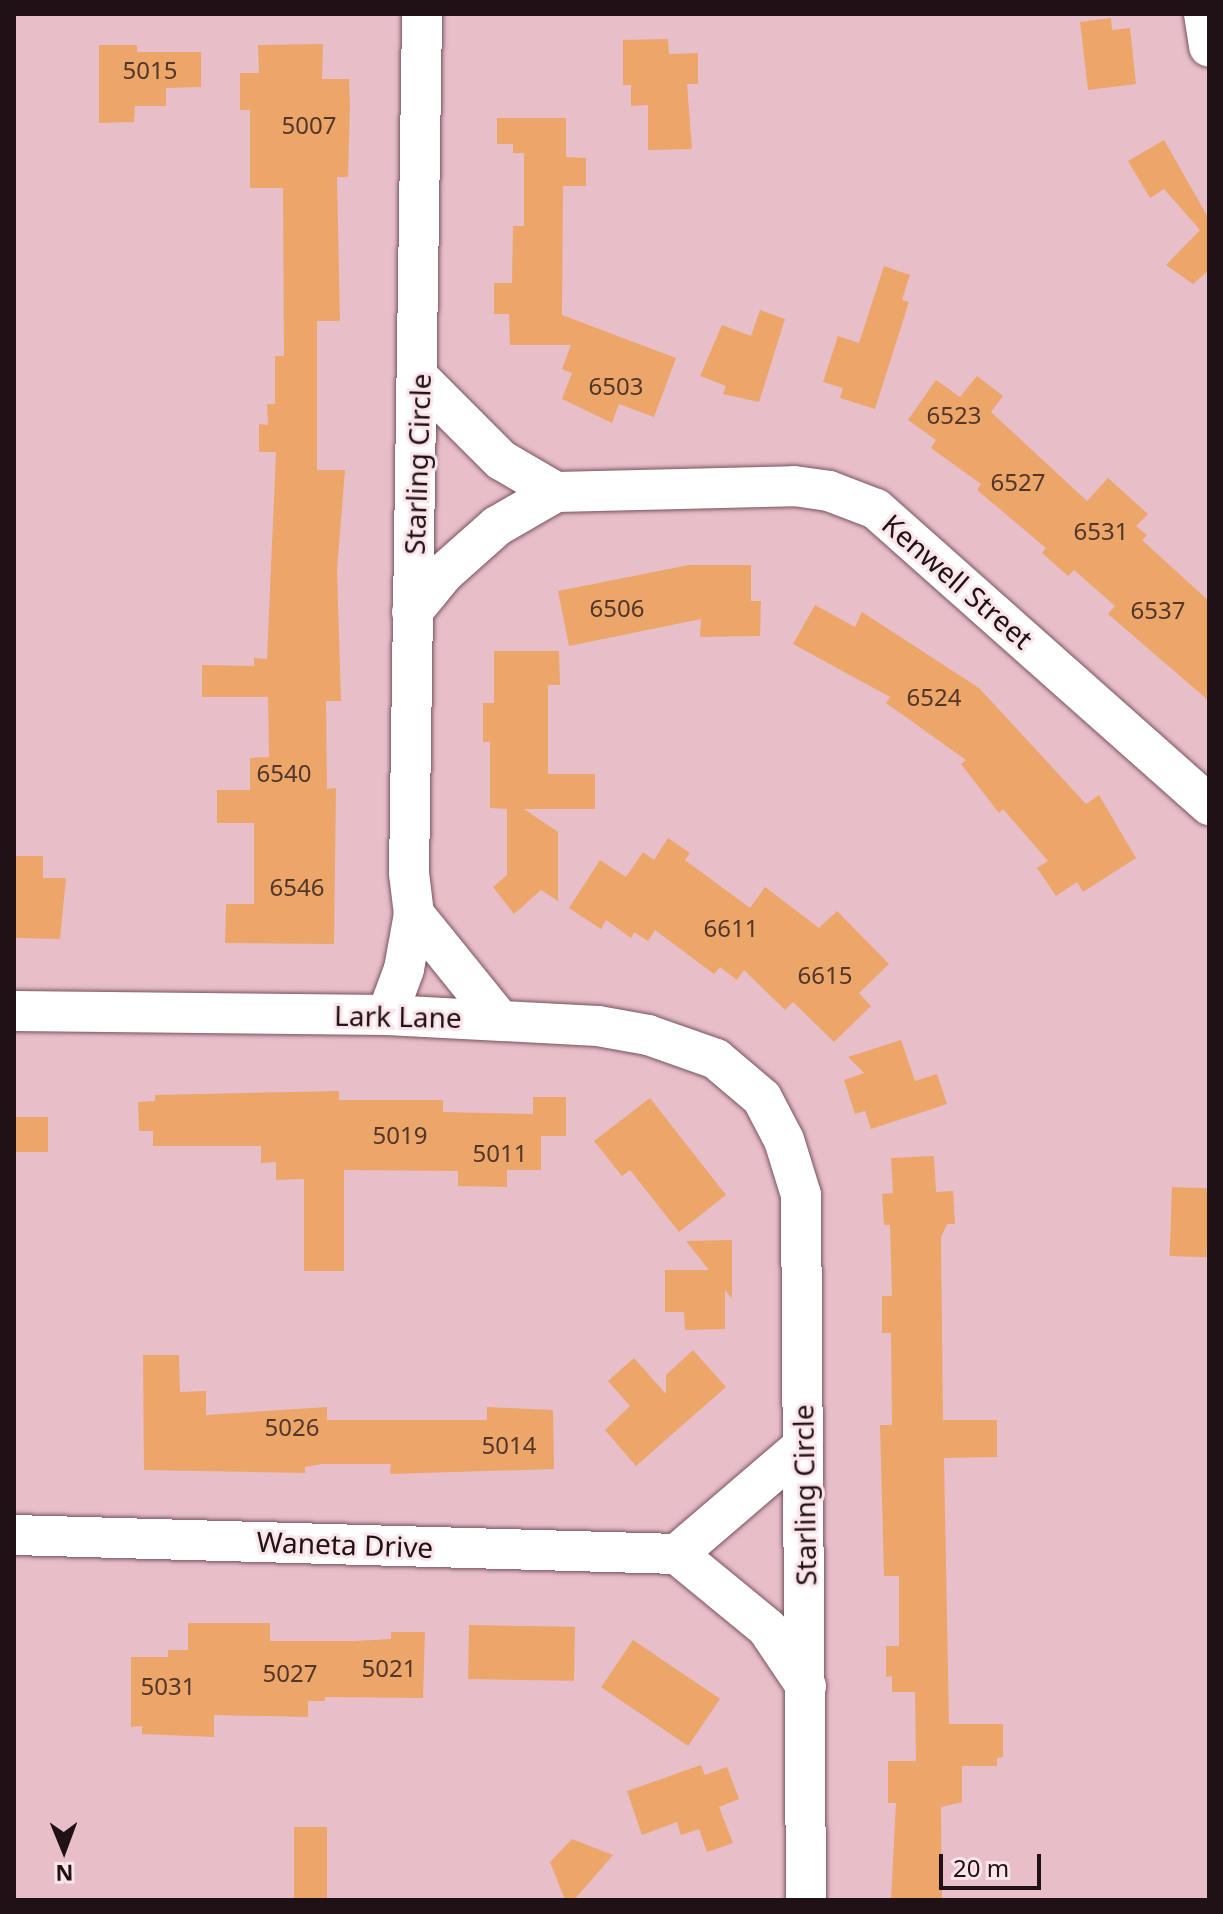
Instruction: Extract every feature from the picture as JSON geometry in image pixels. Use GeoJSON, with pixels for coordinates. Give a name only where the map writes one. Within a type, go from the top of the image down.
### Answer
{"type":"FeatureCollection","features":[{"type":"Feature","properties":{"kind":"street","name":"Starling Circle"},"geometry":{"type":"LineString","coordinates":[[387,1015],[404,969],[414,914],[409,873],[412,612],[420,379],[422,14]]}},
{"type":"Feature","properties":{"kind":"street"},"geometry":{"type":"LineString","coordinates":[[1204,14],[1209,47]]}},
{"type":"Feature","properties":{"kind":"street"},"geometry":{"type":"LineString","coordinates":[[420,379],[501,460],[556,492]]}},
{"type":"Feature","properties":{"kind":"street","name":"Kenwell Street"},"geometry":{"type":"LineString","coordinates":[[412,612],[444,573],[497,526],[556,492],[794,486],[829,491],[876,509],[1209,805]]}},
{"type":"Feature","properties":{"kind":"street"},"geometry":{"type":"LineString","coordinates":[[414,914],[498,1018]]}},
{"type":"Feature","properties":{"kind":"street","name":"Lark Lane"},"geometry":{"type":"LineString","coordinates":[[14,1011],[498,1018],[648,1035],[716,1059],[762,1098]]}},
{"type":"Feature","properties":{"kind":"street","name":"Starling Circle"},"geometry":{"type":"LineString","coordinates":[[762,1098],[784,1140],[801,1195],[806,1900]]}},
{"type":"Feature","properties":{"kind":"street"},"geometry":{"type":"LineString","coordinates":[[802,1447],[677,1554],[767,1628],[806,1686]]}},
{"type":"Feature","properties":{"kind":"street","name":"Waneta Drive"},"geometry":{"type":"LineString","coordinates":[[14,1535],[677,1554]]}},
{"type":"Feature","properties":{"kind":"building"},"geometry":{"type":"Polygon","coordinates":[[[1111,18],[1112,30],[1130,28],[1136,84],[1088,90],[1080,22],[1111,18]]]}},
{"type":"Feature","properties":{"kind":"building"},"geometry":{"type":"Polygon","coordinates":[[[668,39],[669,54],[698,53],[698,84],[687,84],[692,149],[648,150],[648,105],[631,106],[631,85],[623,85],[623,40],[668,39]]]}},
{"type":"Feature","properties":{"kind":"building"},"geometry":{"type":"Polygon","coordinates":[[[323,44],[322,79],[349,79],[350,105],[348,177],[337,177],[340,321],[317,321],[317,470],[345,470],[337,570],[341,701],[326,701],[327,789],[336,788],[334,944],[225,943],[226,904],[254,904],[254,823],[217,823],[217,790],[250,790],[250,758],[269,757],[268,697],[202,697],[202,665],[254,666],[254,658],[267,659],[276,452],[259,452],[259,424],[268,425],[267,404],[275,404],[275,356],[284,356],[283,188],[250,188],[250,110],[240,110],[240,73],[259,73],[258,45],[323,44]]]}},
{"type":"Feature","properties":{"kind":"building"},"geometry":{"type":"Polygon","coordinates":[[[99,45],[137,45],[137,52],[201,52],[201,87],[166,88],[166,106],[135,106],[134,122],[99,123],[99,45]]]}},
{"type":"Feature","properties":{"kind":"building"},"geometry":{"type":"Polygon","coordinates":[[[497,118],[566,118],[566,157],[586,158],[586,186],[563,186],[562,315],[676,358],[654,417],[619,404],[612,423],[562,399],[572,373],[562,369],[571,345],[510,345],[509,314],[494,314],[494,283],[512,283],[513,226],[524,226],[524,153],[513,153],[513,144],[497,144],[497,118]]]}},
{"type":"Feature","properties":{"kind":"building"},"geometry":{"type":"Polygon","coordinates":[[[1164,140],[1209,219],[1209,270],[1193,284],[1166,265],[1200,230],[1164,189],[1150,198],[1128,161],[1164,140]]]}},
{"type":"Feature","properties":{"kind":"building"},"geometry":{"type":"Polygon","coordinates":[[[884,266],[910,275],[902,300],[909,302],[875,409],[840,398],[843,388],[823,382],[838,336],[859,343],[884,266]]]}},
{"type":"Feature","properties":{"kind":"building"},"geometry":{"type":"Polygon","coordinates":[[[760,310],[785,319],[759,402],[723,394],[726,386],[700,376],[722,325],[751,336],[760,310]]]}},
{"type":"Feature","properties":{"kind":"building"},"geometry":{"type":"Polygon","coordinates":[[[977,376],[1003,396],[991,412],[1087,501],[1108,478],[1148,514],[1136,526],[1147,535],[1142,540],[1209,601],[1209,701],[1108,614],[1115,606],[1074,570],[1068,576],[1042,553],[1046,548],[977,490],[981,484],[931,448],[936,440],[908,420],[936,380],[960,397],[977,376]]]}},
{"type":"Feature","properties":{"kind":"building"},"geometry":{"type":"Polygon","coordinates":[[[689,565],[751,565],[751,601],[761,601],[760,636],[700,637],[701,619],[569,646],[558,591],[689,565]]]}},
{"type":"Feature","properties":{"kind":"building"},"geometry":{"type":"Polygon","coordinates":[[[815,605],[855,627],[862,612],[979,688],[1086,804],[1099,795],[1136,858],[1083,892],[1077,882],[1056,896],[1037,868],[1048,861],[1003,809],[999,813],[961,764],[966,760],[886,703],[890,697],[793,644],[815,605]]]}},
{"type":"Feature","properties":{"kind":"building"},"geometry":{"type":"Polygon","coordinates":[[[494,651],[559,651],[560,685],[548,685],[548,774],[595,774],[595,809],[524,809],[558,832],[558,901],[541,890],[514,914],[493,887],[507,875],[507,809],[490,808],[490,742],[483,742],[483,703],[494,703],[494,651]]]}},
{"type":"Feature","properties":{"kind":"building"},"geometry":{"type":"Polygon","coordinates":[[[668,838],[690,853],[685,860],[750,908],[765,887],[819,928],[837,911],[889,964],[859,993],[871,1006],[834,1042],[793,1002],[785,1010],[744,970],[737,980],[720,967],[714,974],[655,930],[648,941],[634,932],[631,938],[606,920],[601,929],[569,908],[600,860],[626,877],[643,852],[654,860],[668,838]]]}},
{"type":"Feature","properties":{"kind":"building"},"geometry":{"type":"Polygon","coordinates":[[[14,856],[43,856],[43,878],[66,878],[60,939],[16,938],[14,856]]]}},
{"type":"Feature","properties":{"kind":"building"},"geometry":{"type":"Polygon","coordinates":[[[901,1040],[915,1081],[937,1074],[947,1104],[871,1129],[865,1111],[855,1114],[844,1080],[864,1073],[848,1057],[901,1040]]]}},
{"type":"Feature","properties":{"kind":"building"},"geometry":{"type":"Polygon","coordinates":[[[339,1091],[339,1100],[443,1100],[443,1112],[533,1114],[533,1097],[566,1097],[566,1136],[541,1136],[541,1170],[507,1170],[507,1187],[458,1186],[458,1171],[344,1170],[344,1271],[304,1271],[304,1179],[276,1180],[276,1162],[261,1163],[261,1146],[153,1146],[153,1131],[139,1131],[138,1102],[155,1101],[155,1095],[339,1091]]]}},
{"type":"Feature","properties":{"kind":"building"},"geometry":{"type":"Polygon","coordinates":[[[650,1098],[726,1195],[679,1232],[630,1170],[622,1176],[594,1141],[650,1098]]]}},
{"type":"Feature","properties":{"kind":"building"},"geometry":{"type":"Polygon","coordinates":[[[14,1117],[48,1117],[48,1152],[14,1152],[14,1117]]]}},
{"type":"Feature","properties":{"kind":"building"},"geometry":{"type":"Polygon","coordinates":[[[934,1156],[936,1192],[953,1191],[955,1224],[947,1224],[941,1237],[943,1420],[997,1420],[997,1457],[944,1458],[949,1724],[1003,1724],[1003,1757],[997,1758],[997,1766],[962,1766],[962,1802],[941,1807],[942,1900],[891,1900],[896,1803],[888,1803],[888,1761],[916,1761],[915,1692],[892,1692],[892,1676],[886,1677],[886,1646],[899,1646],[899,1576],[884,1576],[880,1425],[892,1425],[891,1333],[882,1333],[882,1296],[892,1296],[890,1225],[884,1225],[882,1194],[893,1193],[891,1158],[934,1156]]]}},
{"type":"Feature","properties":{"kind":"building"},"geometry":{"type":"Polygon","coordinates":[[[1172,1187],[1209,1188],[1207,1257],[1170,1256],[1172,1187]]]}},
{"type":"Feature","properties":{"kind":"building"},"geometry":{"type":"Polygon","coordinates":[[[732,1240],[732,1299],[725,1290],[725,1329],[685,1330],[684,1312],[665,1312],[665,1270],[709,1270],[686,1241],[732,1240]]]}},
{"type":"Feature","properties":{"kind":"building"},"geometry":{"type":"Polygon","coordinates":[[[693,1350],[726,1387],[636,1466],[605,1430],[630,1406],[608,1381],[634,1358],[666,1394],[666,1375],[693,1350]]]}},
{"type":"Feature","properties":{"kind":"building"},"geometry":{"type":"Polygon","coordinates":[[[143,1355],[179,1355],[180,1392],[206,1391],[206,1415],[327,1407],[327,1420],[487,1420],[487,1407],[553,1410],[554,1469],[390,1474],[391,1464],[322,1464],[305,1467],[305,1473],[144,1470],[143,1355]]]}},
{"type":"Feature","properties":{"kind":"building"},"geometry":{"type":"Polygon","coordinates":[[[188,1623],[270,1623],[270,1641],[391,1639],[391,1632],[425,1632],[423,1698],[325,1697],[325,1701],[308,1701],[308,1717],[214,1715],[214,1737],[142,1734],[142,1726],[131,1727],[131,1657],[168,1657],[168,1650],[188,1650],[188,1623]]]}},
{"type":"Feature","properties":{"kind":"building"},"geometry":{"type":"Polygon","coordinates":[[[469,1625],[575,1627],[574,1681],[468,1679],[469,1625]]]}},
{"type":"Feature","properties":{"kind":"building"},"geometry":{"type":"Polygon","coordinates":[[[633,1640],[720,1699],[688,1746],[601,1687],[633,1640]]]}},
{"type":"Feature","properties":{"kind":"building"},"geometry":{"type":"Polygon","coordinates":[[[701,1765],[705,1775],[727,1767],[739,1799],[719,1807],[733,1843],[707,1852],[699,1829],[681,1835],[677,1822],[642,1835],[627,1791],[701,1765]]]}},
{"type":"Feature","properties":{"kind":"building"},"geometry":{"type":"Polygon","coordinates":[[[294,1827],[327,1827],[327,1900],[294,1900],[294,1827]]]}},
{"type":"Feature","properties":{"kind":"building"},"geometry":{"type":"Polygon","coordinates":[[[572,1839],[613,1855],[574,1900],[565,1900],[550,1862],[572,1839]]]}}]}
